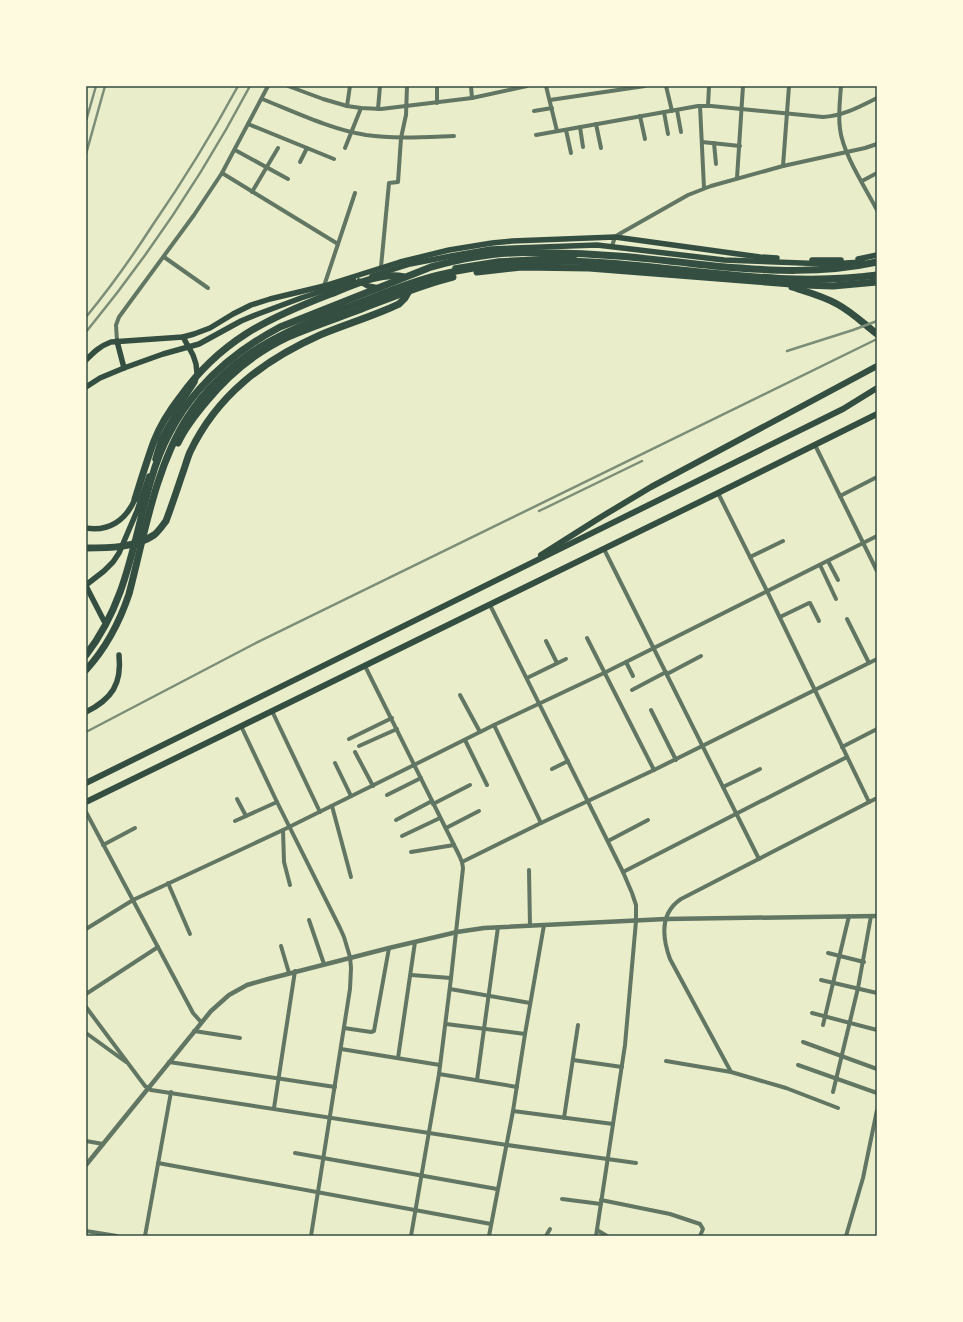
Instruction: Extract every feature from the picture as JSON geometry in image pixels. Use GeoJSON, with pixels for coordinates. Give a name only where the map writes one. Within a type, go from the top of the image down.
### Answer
{"type":"FeatureCollection","features":[{"type":"Feature","properties":{"kind":"highway"},"geometry":{"type":"LineString","coordinates":[[86,655],[103,630],[122,591],[151,480],[167,437],[192,398],[206,381],[241,350],[260,337],[287,324],[431,267],[450,262],[513,252],[583,254],[761,270],[795,271],[828,270],[877,262]]}},
{"type":"Feature","properties":{"kind":"highway"},"geometry":{"type":"LineString","coordinates":[[86,670],[107,642],[125,606],[154,495],[169,452],[190,412],[203,395],[221,376],[239,361],[268,342],[293,329],[394,290],[438,276],[498,264],[554,261],[592,262],[783,278],[821,279],[877,275]]}},
{"type":"Feature","properties":{"kind":"highway"},"geometry":{"type":"LineString","coordinates":[[86,673],[105,649],[127,608],[133,592],[161,485],[179,441],[190,423],[207,401],[232,374],[267,348],[300,332],[430,283],[478,272],[500,269],[543,267],[589,268],[782,284],[833,286],[877,282]]}},
{"type":"Feature","properties":{"kind":"highway"},"geometry":{"type":"LineString","coordinates":[[135,499],[154,440],[172,407],[207,363],[224,348],[251,330],[290,310],[352,286],[379,278],[397,276],[404,277]]}},
{"type":"Feature","properties":{"kind":"highway"},"geometry":{"type":"LineString","coordinates":[[782,284],[838,304],[877,334]]}},
{"type":"Feature","properties":{"kind":"highway"},"geometry":{"type":"LineString","coordinates":[[86,548],[122,546],[145,540],[154,535],[160,529],[166,521],[190,453],[203,430],[213,414],[253,373],[270,361],[320,335],[399,304],[409,291]]}},
{"type":"Feature","properties":{"kind":"main road"},"geometry":{"type":"LineString","coordinates":[[86,360],[95,351],[103,346],[117,341],[183,337],[210,328],[251,305],[324,286],[381,267],[449,250],[492,243],[616,238],[760,257],[848,260],[877,255]]}},
{"type":"Feature","properties":{"kind":"main road"},"geometry":{"type":"LineString","coordinates":[[86,387],[100,378],[124,368],[163,354],[199,344],[241,321],[301,298],[410,264],[491,249],[597,244],[724,260],[828,264],[861,262],[877,259]]}},
{"type":"Feature","properties":{"kind":"main road"},"geometry":{"type":"LineString","coordinates":[[592,262],[606,255],[612,246]]}},
{"type":"Feature","properties":{"kind":"main road"},"geometry":{"type":"LineString","coordinates":[[612,246],[612,256],[620,264]]}},
{"type":"Feature","properties":{"kind":"main road"},"geometry":{"type":"LineString","coordinates":[[358,280],[368,286],[385,288],[427,275],[470,265],[524,258],[589,256],[601,253],[612,246]]}},
{"type":"Feature","properties":{"kind":"main road"},"geometry":{"type":"LineString","coordinates":[[104,621],[86,586],[113,562],[122,546],[137,511],[161,439],[195,382],[197,373],[196,364],[193,355],[183,337]]}},
{"type":"Feature","properties":{"kind":"main road"},"geometry":{"type":"LineString","coordinates":[[117,341],[124,368]]}},
{"type":"Feature","properties":{"kind":"main road"},"geometry":{"type":"LineString","coordinates":[[514,572],[630,499],[877,366]]}},
{"type":"Feature","properties":{"kind":"main road"},"geometry":{"type":"LineString","coordinates":[[86,783],[843,409],[877,388]]}},
{"type":"Feature","properties":{"kind":"main road"},"geometry":{"type":"LineString","coordinates":[[86,802],[877,414]]}},
{"type":"Feature","properties":{"kind":"main road"},"geometry":{"type":"LineString","coordinates":[[86,528],[101,529],[118,522],[128,512],[135,499]]}},
{"type":"Feature","properties":{"kind":"main road"},"geometry":{"type":"LineString","coordinates":[[86,712],[102,702],[114,687],[120,674],[119,655]]}},
{"type":"Feature","properties":{"kind":"street"},"geometry":{"type":"LineString","coordinates":[[117,341],[116,325],[119,318],[164,257],[222,173],[268,86]]}},
{"type":"Feature","properties":{"kind":"street"},"geometry":{"type":"LineString","coordinates":[[288,86],[323,100],[347,106],[378,109],[472,98],[527,86]]}},
{"type":"Feature","properties":{"kind":"street"},"geometry":{"type":"LineString","coordinates":[[300,91],[302,86]]}},
{"type":"Feature","properties":{"kind":"street"},"geometry":{"type":"LineString","coordinates":[[347,106],[350,86]]}},
{"type":"Feature","properties":{"kind":"street"},"geometry":{"type":"LineString","coordinates":[[378,109],[380,86]]}},
{"type":"Feature","properties":{"kind":"street"},"geometry":{"type":"LineString","coordinates":[[381,267],[389,183],[398,182],[401,138],[405,125],[407,106],[407,86]]}},
{"type":"Feature","properties":{"kind":"street"},"geometry":{"type":"LineString","coordinates":[[437,86],[437,103]]}},
{"type":"Feature","properties":{"kind":"street"},"geometry":{"type":"LineString","coordinates":[[471,86],[472,98]]}},
{"type":"Feature","properties":{"kind":"street"},"geometry":{"type":"LineString","coordinates":[[546,86],[557,131]]}},
{"type":"Feature","properties":{"kind":"street"},"geometry":{"type":"LineString","coordinates":[[550,100],[645,86]]}},
{"type":"Feature","properties":{"kind":"street"},"geometry":{"type":"LineString","coordinates":[[666,86],[681,132]]}},
{"type":"Feature","properties":{"kind":"street"},"geometry":{"type":"LineString","coordinates":[[708,106],[709,86]]}},
{"type":"Feature","properties":{"kind":"street"},"geometry":{"type":"LineString","coordinates":[[738,178],[743,86]]}},
{"type":"Feature","properties":{"kind":"street"},"geometry":{"type":"LineString","coordinates":[[783,166],[789,86]]}},
{"type":"Feature","properties":{"kind":"street"},"geometry":{"type":"LineString","coordinates":[[841,86],[840,127],[842,139],[847,152],[877,210]]}},
{"type":"Feature","properties":{"kind":"street"},"geometry":{"type":"LineString","coordinates":[[536,135],[700,106],[823,117],[840,115],[877,98]]}},
{"type":"Feature","properties":{"kind":"street"},"geometry":{"type":"LineString","coordinates":[[262,99],[351,132],[401,138],[454,136]]}},
{"type":"Feature","properties":{"kind":"street"},"geometry":{"type":"LineString","coordinates":[[700,106],[704,188]]}},
{"type":"Feature","properties":{"kind":"street"},"geometry":{"type":"LineString","coordinates":[[345,148],[361,108]]}},
{"type":"Feature","properties":{"kind":"street"},"geometry":{"type":"LineString","coordinates":[[534,111],[552,108]]}},
{"type":"Feature","properties":{"kind":"street"},"geometry":{"type":"LineString","coordinates":[[664,112],[668,134]]}},
{"type":"Feature","properties":{"kind":"street"},"geometry":{"type":"LineString","coordinates":[[640,116],[645,140]]}},
{"type":"Feature","properties":{"kind":"street"},"geometry":{"type":"LineString","coordinates":[[248,124],[334,159]]}},
{"type":"Feature","properties":{"kind":"street"},"geometry":{"type":"LineString","coordinates":[[596,124],[601,148]]}},
{"type":"Feature","properties":{"kind":"street"},"geometry":{"type":"LineString","coordinates":[[580,127],[584,147]]}},
{"type":"Feature","properties":{"kind":"street"},"geometry":{"type":"LineString","coordinates":[[566,130],[571,153]]}},
{"type":"Feature","properties":{"kind":"street"},"geometry":{"type":"LineString","coordinates":[[702,142],[740,146]]}},
{"type":"Feature","properties":{"kind":"street"},"geometry":{"type":"LineString","coordinates":[[714,143],[716,164]]}},
{"type":"Feature","properties":{"kind":"street"},"geometry":{"type":"LineString","coordinates":[[612,246],[616,238],[621,233],[704,188],[783,166],[877,144]]}},
{"type":"Feature","properties":{"kind":"street"},"geometry":{"type":"LineString","coordinates":[[252,192],[278,148]]}},
{"type":"Feature","properties":{"kind":"street"},"geometry":{"type":"LineString","coordinates":[[300,162],[306,148]]}},
{"type":"Feature","properties":{"kind":"street"},"geometry":{"type":"LineString","coordinates":[[235,150],[288,179]]}},
{"type":"Feature","properties":{"kind":"street"},"geometry":{"type":"LineString","coordinates":[[222,173],[338,244]]}},
{"type":"Feature","properties":{"kind":"street"},"geometry":{"type":"LineString","coordinates":[[862,181],[877,173]]}},
{"type":"Feature","properties":{"kind":"street"},"geometry":{"type":"LineString","coordinates":[[324,286],[355,193]]}},
{"type":"Feature","properties":{"kind":"street"},"geometry":{"type":"LineString","coordinates":[[164,257],[208,288]]}},
{"type":"Feature","properties":{"kind":"street"},"geometry":{"type":"LineString","coordinates":[[814,445],[877,571]]}},
{"type":"Feature","properties":{"kind":"street"},"geometry":{"type":"LineString","coordinates":[[840,496],[877,477]]}},
{"type":"Feature","properties":{"kind":"street"},"geometry":{"type":"LineString","coordinates":[[718,493],[780,617],[869,802]]}},
{"type":"Feature","properties":{"kind":"street"},"geometry":{"type":"LineString","coordinates":[[86,929],[133,900],[168,882],[320,812],[494,725],[604,673],[877,536]]}},
{"type":"Feature","properties":{"kind":"street"},"geometry":{"type":"LineString","coordinates":[[750,557],[783,541]]}},
{"type":"Feature","properties":{"kind":"street"},"geometry":{"type":"LineString","coordinates":[[604,549],[759,859]]}},
{"type":"Feature","properties":{"kind":"street"},"geometry":{"type":"LineString","coordinates":[[828,561],[838,580]]}},
{"type":"Feature","properties":{"kind":"street"},"geometry":{"type":"LineString","coordinates":[[820,565],[836,599]]}},
{"type":"Feature","properties":{"kind":"street"},"geometry":{"type":"LineString","coordinates":[[780,617],[809,603],[819,621]]}},
{"type":"Feature","properties":{"kind":"street"},"geometry":{"type":"LineString","coordinates":[[490,605],[608,840],[630,888],[636,905],[636,921],[625,1045],[596,1236]]}},
{"type":"Feature","properties":{"kind":"street"},"geometry":{"type":"LineString","coordinates":[[847,619],[869,663]]}},
{"type":"Feature","properties":{"kind":"street"},"geometry":{"type":"LineString","coordinates":[[587,638],[654,770]]}},
{"type":"Feature","properties":{"kind":"street"},"geometry":{"type":"LineString","coordinates":[[546,641],[556,663]]}},
{"type":"Feature","properties":{"kind":"street"},"geometry":{"type":"LineString","coordinates":[[632,690],[701,656]]}},
{"type":"Feature","properties":{"kind":"street"},"geometry":{"type":"LineString","coordinates":[[526,678],[566,658]]}},
{"type":"Feature","properties":{"kind":"street"},"geometry":{"type":"LineString","coordinates":[[462,862],[540,822],[676,760],[877,659]]}},
{"type":"Feature","properties":{"kind":"street"},"geometry":{"type":"LineString","coordinates":[[626,662],[633,676]]}},
{"type":"Feature","properties":{"kind":"street"},"geometry":{"type":"LineString","coordinates":[[365,666],[462,862],[463,876],[446,1024],[412,1236]]}},
{"type":"Feature","properties":{"kind":"street"},"geometry":{"type":"LineString","coordinates":[[460,695],[480,732]]}},
{"type":"Feature","properties":{"kind":"street"},"geometry":{"type":"LineString","coordinates":[[651,710],[676,760]]}},
{"type":"Feature","properties":{"kind":"street"},"geometry":{"type":"LineString","coordinates":[[272,711],[320,812]]}},
{"type":"Feature","properties":{"kind":"street"},"geometry":{"type":"LineString","coordinates":[[349,739],[392,718]]}},
{"type":"Feature","properties":{"kind":"street"},"geometry":{"type":"LineString","coordinates":[[494,725],[540,822]]}},
{"type":"Feature","properties":{"kind":"street"},"geometry":{"type":"LineString","coordinates":[[241,726],[289,827],[340,928],[350,957],[350,980],[344,1028],[311,1236]]}},
{"type":"Feature","properties":{"kind":"street"},"geometry":{"type":"LineString","coordinates":[[360,746],[397,728]]}},
{"type":"Feature","properties":{"kind":"street"},"geometry":{"type":"LineString","coordinates":[[842,746],[877,729]]}},
{"type":"Feature","properties":{"kind":"street"},"geometry":{"type":"LineString","coordinates":[[465,740],[487,785]]}},
{"type":"Feature","properties":{"kind":"street"},"geometry":{"type":"LineString","coordinates":[[355,752],[373,786]]}},
{"type":"Feature","properties":{"kind":"street"},"geometry":{"type":"LineString","coordinates":[[623,872],[847,757]]}},
{"type":"Feature","properties":{"kind":"street"},"geometry":{"type":"LineString","coordinates":[[552,769],[568,761]]}},
{"type":"Feature","properties":{"kind":"street"},"geometry":{"type":"LineString","coordinates":[[335,763],[351,796]]}},
{"type":"Feature","properties":{"kind":"street"},"geometry":{"type":"LineString","coordinates":[[723,788],[760,769]]}},
{"type":"Feature","properties":{"kind":"street"},"geometry":{"type":"LineString","coordinates":[[387,795],[421,778]]}},
{"type":"Feature","properties":{"kind":"street"},"geometry":{"type":"LineString","coordinates":[[396,820],[470,785]]}},
{"type":"Feature","properties":{"kind":"street"},"geometry":{"type":"LineString","coordinates":[[731,1072],[670,959],[665,946],[664,933],[668,911],[681,899],[877,798]]}},
{"type":"Feature","properties":{"kind":"street"},"geometry":{"type":"LineString","coordinates":[[237,799],[246,816]]}},
{"type":"Feature","properties":{"kind":"street"},"geometry":{"type":"LineString","coordinates":[[235,821],[277,802]]}},
{"type":"Feature","properties":{"kind":"street"},"geometry":{"type":"LineString","coordinates":[[332,806],[351,877]]}},
{"type":"Feature","properties":{"kind":"street"},"geometry":{"type":"LineString","coordinates":[[446,828],[479,811]]}},
{"type":"Feature","properties":{"kind":"street"},"geometry":{"type":"LineString","coordinates":[[86,812],[193,1013],[201,1022]]}},
{"type":"Feature","properties":{"kind":"street"},"geometry":{"type":"LineString","coordinates":[[402,836],[440,818]]}},
{"type":"Feature","properties":{"kind":"street"},"geometry":{"type":"LineString","coordinates":[[608,840],[648,820]]}},
{"type":"Feature","properties":{"kind":"street"},"geometry":{"type":"LineString","coordinates":[[103,845],[135,828]]}},
{"type":"Feature","properties":{"kind":"street"},"geometry":{"type":"LineString","coordinates":[[283,830],[284,862],[290,886]]}},
{"type":"Feature","properties":{"kind":"street"},"geometry":{"type":"LineString","coordinates":[[411,852],[454,844]]}},
{"type":"Feature","properties":{"kind":"street"},"geometry":{"type":"LineString","coordinates":[[529,870],[530,926]]}},
{"type":"Feature","properties":{"kind":"street"},"geometry":{"type":"LineString","coordinates":[[168,882],[190,934]]}},
{"type":"Feature","properties":{"kind":"street"},"geometry":{"type":"LineString","coordinates":[[823,1025],[849,916]]}},
{"type":"Feature","properties":{"kind":"street"},"geometry":{"type":"LineString","coordinates":[[833,1092],[864,962],[871,916]]}},
{"type":"Feature","properties":{"kind":"street"},"geometry":{"type":"LineString","coordinates":[[86,1165],[201,1022],[229,995],[247,985],[350,957],[457,932],[498,927],[666,919],[877,916]]}},
{"type":"Feature","properties":{"kind":"street"},"geometry":{"type":"LineString","coordinates":[[309,920],[324,964]]}},
{"type":"Feature","properties":{"kind":"street"},"geometry":{"type":"LineString","coordinates":[[489,1236],[497,1189],[507,1145],[524,1034],[544,925]]}},
{"type":"Feature","properties":{"kind":"street"},"geometry":{"type":"LineString","coordinates":[[477,1080],[498,927]]}},
{"type":"Feature","properties":{"kind":"street"},"geometry":{"type":"LineString","coordinates":[[398,1058],[415,942]]}},
{"type":"Feature","properties":{"kind":"street"},"geometry":{"type":"LineString","coordinates":[[274,1108],[292,972],[281,946]]}},
{"type":"Feature","properties":{"kind":"street"},"geometry":{"type":"LineString","coordinates":[[86,994],[158,947]]}},
{"type":"Feature","properties":{"kind":"street"},"geometry":{"type":"LineString","coordinates":[[344,1028],[371,1032],[374,1031],[389,948]]}},
{"type":"Feature","properties":{"kind":"street"},"geometry":{"type":"LineString","coordinates":[[828,953],[864,962]]}},
{"type":"Feature","properties":{"kind":"street"},"geometry":{"type":"LineString","coordinates":[[411,975],[451,978]]}},
{"type":"Feature","properties":{"kind":"street"},"geometry":{"type":"LineString","coordinates":[[820,980],[877,993]]}},
{"type":"Feature","properties":{"kind":"street"},"geometry":{"type":"LineString","coordinates":[[450,989],[530,1003]]}},
{"type":"Feature","properties":{"kind":"street"},"geometry":{"type":"LineString","coordinates":[[86,1007],[148,1088],[507,1145],[636,1163]]}},
{"type":"Feature","properties":{"kind":"street"},"geometry":{"type":"LineString","coordinates":[[812,1013],[877,1030]]}},
{"type":"Feature","properties":{"kind":"street"},"geometry":{"type":"LineString","coordinates":[[446,1024],[524,1034]]}},
{"type":"Feature","properties":{"kind":"street"},"geometry":{"type":"LineString","coordinates":[[564,1118],[578,1025]]}},
{"type":"Feature","properties":{"kind":"street"},"geometry":{"type":"LineString","coordinates":[[194,1031],[240,1038]]}},
{"type":"Feature","properties":{"kind":"street"},"geometry":{"type":"LineString","coordinates":[[86,1033],[130,1064]]}},
{"type":"Feature","properties":{"kind":"street"},"geometry":{"type":"LineString","coordinates":[[803,1042],[877,1069]]}},
{"type":"Feature","properties":{"kind":"street"},"geometry":{"type":"LineString","coordinates":[[341,1049],[440,1065]]}},
{"type":"Feature","properties":{"kind":"street"},"geometry":{"type":"LineString","coordinates":[[573,1060],[622,1067]]}},
{"type":"Feature","properties":{"kind":"street"},"geometry":{"type":"LineString","coordinates":[[666,1061],[731,1072],[786,1088],[838,1108]]}},
{"type":"Feature","properties":{"kind":"street"},"geometry":{"type":"LineString","coordinates":[[169,1062],[335,1087]]}},
{"type":"Feature","properties":{"kind":"street"},"geometry":{"type":"LineString","coordinates":[[798,1065],[877,1093]]}},
{"type":"Feature","properties":{"kind":"street"},"geometry":{"type":"LineString","coordinates":[[439,1074],[517,1087]]}},
{"type":"Feature","properties":{"kind":"street"},"geometry":{"type":"LineString","coordinates":[[145,1236],[170,1092]]}},
{"type":"Feature","properties":{"kind":"street"},"geometry":{"type":"LineString","coordinates":[[846,1236],[863,1178],[876,1122],[877,1110]]}},
{"type":"Feature","properties":{"kind":"street"},"geometry":{"type":"LineString","coordinates":[[513,1111],[613,1124]]}},
{"type":"Feature","properties":{"kind":"street"},"geometry":{"type":"LineString","coordinates":[[86,1141],[103,1144]]}},
{"type":"Feature","properties":{"kind":"street"},"geometry":{"type":"LineString","coordinates":[[295,1153],[497,1189]]}},
{"type":"Feature","properties":{"kind":"street"},"geometry":{"type":"LineString","coordinates":[[158,1163],[491,1224]]}},
{"type":"Feature","properties":{"kind":"street"},"geometry":{"type":"LineString","coordinates":[[562,1199],[601,1202],[670,1214],[700,1224],[703,1229],[700,1236]]}},
{"type":"Feature","properties":{"kind":"street"},"geometry":{"type":"LineString","coordinates":[[546,1236],[550,1229]]}},
{"type":"Feature","properties":{"kind":"street"},"geometry":{"type":"LineString","coordinates":[[597,1230],[607,1236]]}},
{"type":"Feature","properties":{"kind":"street"},"geometry":{"type":"LineString","coordinates":[[88,1233],[117,1236]]}},
{"type":"Feature","properties":{"kind":"railway"},"geometry":{"type":"LineString","coordinates":[[86,121],[96,86]]}},
{"type":"Feature","properties":{"kind":"railway"},"geometry":{"type":"LineString","coordinates":[[86,154],[105,86]]}},
{"type":"Feature","properties":{"kind":"railway"},"geometry":{"type":"LineString","coordinates":[[86,317],[129,261],[175,192],[208,140],[238,86]]}},
{"type":"Feature","properties":{"kind":"railway"},"geometry":{"type":"LineString","coordinates":[[86,332],[154,243],[214,151],[250,86]]}},
{"type":"Feature","properties":{"kind":"railway"},"geometry":{"type":"LineString","coordinates":[[787,351],[877,321]]}},
{"type":"Feature","properties":{"kind":"railway"},"geometry":{"type":"LineString","coordinates":[[86,732],[254,644],[877,339]]}},
{"type":"Feature","properties":{"kind":"railway"},"geometry":{"type":"LineString","coordinates":[[539,511],[642,461]]}}]}
